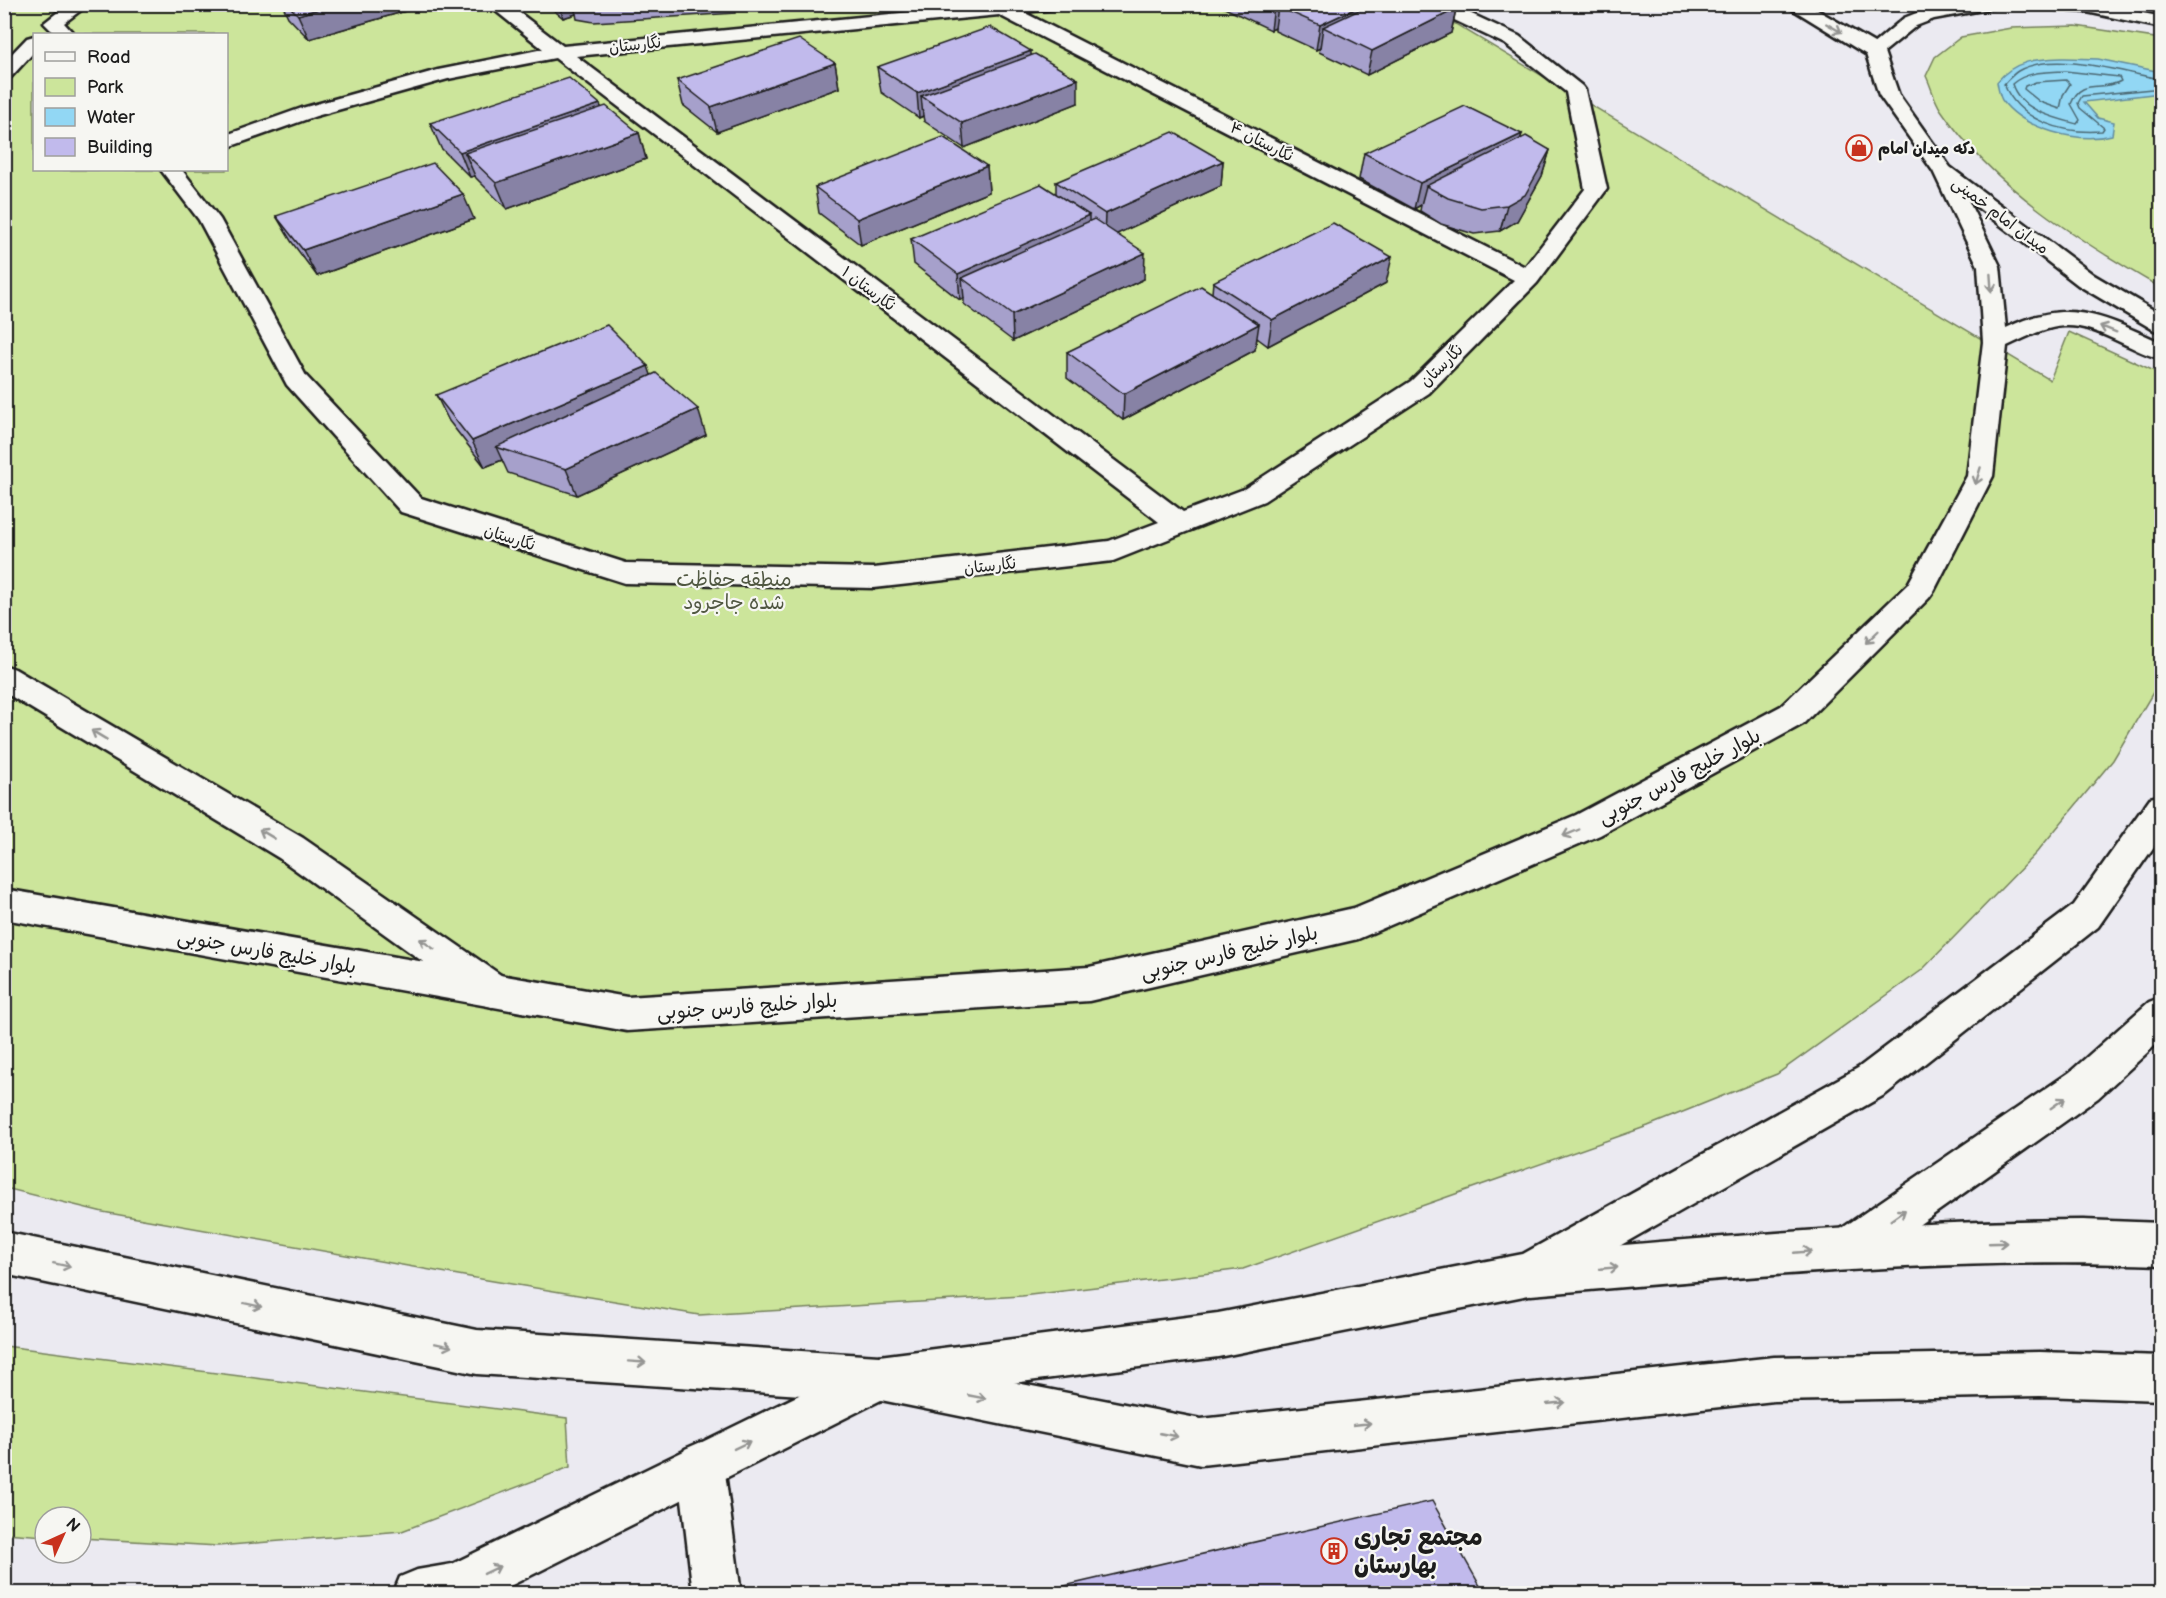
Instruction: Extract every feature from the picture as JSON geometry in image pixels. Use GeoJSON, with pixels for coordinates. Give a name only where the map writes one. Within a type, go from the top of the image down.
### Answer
{"type":"FeatureCollection","features":[{"type":"Feature","properties":{"kind":"main road"},"geometry":{"type":"LineString","coordinates":[[53,31],[81,4]]}},
{"type":"Feature","properties":{"kind":"main road","name":"نگارستان ۱"},"geometry":{"type":"LineString","coordinates":[[496,4],[1180,524]]}},
{"type":"Feature","properties":{"kind":"main road","name":"نگارستان"},"geometry":{"type":"LineString","coordinates":[[228,141],[309,112],[445,74],[557,52],[998,6],[1054,4]]}},
{"type":"Feature","properties":{"kind":"main road","name":"نگارستان"},"geometry":{"type":"LineString","coordinates":[[172,171],[209,219],[296,380],[411,505],[625,573],[874,578],[1113,551],[1254,495],[1420,387],[1529,278],[1596,189],[1575,90],[1512,40],[1435,4]]}},
{"type":"Feature","properties":{"kind":"main road"},"geometry":{"type":"LineString","coordinates":[[1793,4],[1874,51],[1910,22],[1940,12],[1987,4]]}},
{"type":"Feature","properties":{"kind":"main road"},"geometry":{"type":"LineString","coordinates":[[2047,4],[2087,8],[2162,23]]}},
{"type":"Feature","properties":{"kind":"main road"},"geometry":{"type":"LineString","coordinates":[[2087,8],[2131,4]]}},
{"type":"Feature","properties":{"kind":"main road","name":"نگارستان ۴"},"geometry":{"type":"LineString","coordinates":[[998,6],[1529,278]]}},
{"type":"Feature","properties":{"kind":"main road"},"geometry":{"type":"LineString","coordinates":[[4,56],[33,36]]}},
{"type":"Feature","properties":{"kind":"main road"},"geometry":{"type":"LineString","coordinates":[[4,73],[33,43]]}},
{"type":"Feature","properties":{"kind":"main road","name":"میدان امام خمینی"},"geometry":{"type":"LineString","coordinates":[[1874,51],[1889,95],[1943,171],[2086,280],[2162,325]]}},
{"type":"Feature","properties":{"kind":"main road","name":"بلوار خلیج فارس جنوبی"},"geometry":{"type":"LineString","coordinates":[[4,904],[627,1014],[1089,984],[1358,923],[1588,825],[1792,715],[1919,591],[1980,476],[1995,342],[1989,266],[1943,171]]}},
{"type":"Feature","properties":{"kind":"main road"},"geometry":{"type":"LineString","coordinates":[[1995,342],[2044,320],[2062,317],[2089,322],[2162,352]]}},
{"type":"Feature","properties":{"kind":"main road"},"geometry":{"type":"LineString","coordinates":[[4,677],[291,849],[492,990]]}},
{"type":"Feature","properties":{"kind":"main road"},"geometry":{"type":"LineString","coordinates":[[1529,1274],[1872,1081],[2086,916],[2162,808]]}},
{"type":"Feature","properties":{"kind":"main road"},"geometry":{"type":"LineString","coordinates":[[1850,1248],[2084,1085],[2162,1014]]}},
{"type":"Feature","properties":{"kind":"main road"},"geometry":{"type":"LineString","coordinates":[[417,1593],[456,1587],[879,1378],[1218,1335],[1529,1274],[1850,1248],[2086,1240],[2162,1244]]}},
{"type":"Feature","properties":{"kind":"main road"},"geometry":{"type":"LineString","coordinates":[[4,1253],[477,1352],[879,1378],[1201,1442],[1774,1379],[2040,1374],[2162,1378]]}},
{"type":"Feature","properties":{"kind":"main road"},"geometry":{"type":"LineString","coordinates":[[701,1465],[717,1593]]}},
{"type":"Feature","properties":{"kind":"green space","name":"منطقه حفاظت شده جاجرود"},"geometry":{"type":"Polygon","coordinates":[[[5,5],[1424,5],[2050,380],[2069,332],[2161,374],[2161,679],[2113,760],[2037,852],[1922,970],[1777,1074],[1648,1126],[1243,1269],[1022,1296],[699,1315],[103,1212],[5,1188],[5,5]]]}},
{"type":"Feature","properties":{"kind":"green space"},"geometry":{"type":"Polygon","coordinates":[[[2076,26],[2161,39],[2161,288],[2070,232],[2041,211],[1986,164],[1962,138],[1939,106],[1926,76],[1935,57],[1961,37],[2011,28],[2076,26]]]}},
{"type":"Feature","properties":{"kind":"green space"},"geometry":{"type":"Polygon","coordinates":[[[5,1346],[567,1418],[570,1467],[402,1531],[218,1546],[93,1539],[93,1505],[33,1505],[33,1535],[5,1533],[5,1346]]]}},
{"type":"Feature","properties":{"kind":"water"},"geometry":{"type":"Polygon","coordinates":[[[2065,58],[2098,59],[2156,71],[2161,74],[2161,93],[2084,102],[2098,118],[2114,122],[2112,135],[2098,137],[2068,136],[2052,132],[2023,119],[2002,100],[1997,82],[2004,74],[2028,62],[2065,58]]]}},
{"type":"Feature","properties":{"kind":"building"},"geometry":{"type":"Polygon","coordinates":[[[287,4],[335,4],[298,15],[287,4]]]}},
{"type":"Feature","properties":{"kind":"building"},"geometry":{"type":"Polygon","coordinates":[[[1283,4],[1365,4],[1320,25],[1278,7],[1283,4]]]}},
{"type":"Feature","properties":{"kind":"building"},"geometry":{"type":"Polygon","coordinates":[[[1372,4],[1446,4],[1456,9],[1372,51],[1323,27],[1372,4]]]}},
{"type":"Feature","properties":{"kind":"building"},"geometry":{"type":"Polygon","coordinates":[[[990,27],[1031,51],[917,93],[877,67],[990,27]]]}},
{"type":"Feature","properties":{"kind":"building"},"geometry":{"type":"Polygon","coordinates":[[[799,39],[835,63],[711,107],[677,80],[799,39]]]}},
{"type":"Feature","properties":{"kind":"building"},"geometry":{"type":"Polygon","coordinates":[[[1035,54],[1078,79],[962,123],[921,96],[1035,54]]]}},
{"type":"Feature","properties":{"kind":"building"},"geometry":{"type":"Polygon","coordinates":[[[569,78],[600,104],[460,152],[430,123],[569,78]]]}},
{"type":"Feature","properties":{"kind":"building"},"geometry":{"type":"Polygon","coordinates":[[[606,106],[639,133],[496,183],[465,153],[606,106]]]}},
{"type":"Feature","properties":{"kind":"building"},"geometry":{"type":"Polygon","coordinates":[[[1465,106],[1522,134],[1420,183],[1364,153],[1465,106]]]}},
{"type":"Feature","properties":{"kind":"building"},"geometry":{"type":"Polygon","coordinates":[[[1173,132],[1223,161],[1105,214],[1056,182],[1173,132]]]}},
{"type":"Feature","properties":{"kind":"building"},"geometry":{"type":"Polygon","coordinates":[[[1526,136],[1550,150],[1525,195],[1507,205],[1481,208],[1448,198],[1426,186],[1526,136]]]}},
{"type":"Feature","properties":{"kind":"building"},"geometry":{"type":"Polygon","coordinates":[[[943,137],[987,166],[857,219],[815,187],[943,137]]]}},
{"type":"Feature","properties":{"kind":"building"},"geometry":{"type":"Polygon","coordinates":[[[433,163],[463,194],[303,250],[276,216],[433,163]]]}},
{"type":"Feature","properties":{"kind":"building"},"geometry":{"type":"Polygon","coordinates":[[[1041,184],[1089,215],[958,274],[911,239],[1041,184]]]}},
{"type":"Feature","properties":{"kind":"building"},"geometry":{"type":"Polygon","coordinates":[[[1094,219],[1145,253],[1012,315],[962,278],[1094,219]]]}},
{"type":"Feature","properties":{"kind":"building"},"geometry":{"type":"Polygon","coordinates":[[[1333,223],[1392,257],[1272,320],[1213,282],[1333,223]]]}},
{"type":"Feature","properties":{"kind":"building"},"geometry":{"type":"Polygon","coordinates":[[[1201,286],[1259,324],[1124,394],[1067,352],[1201,286]]]}},
{"type":"Feature","properties":{"kind":"building"},"geometry":{"type":"Polygon","coordinates":[[[607,325],[648,366],[472,441],[436,395],[607,325]]]}},
{"type":"Feature","properties":{"kind":"building"},"geometry":{"type":"Polygon","coordinates":[[[656,373],[698,409],[566,469],[496,447],[656,373]]]}},
{"type":"Feature","properties":{"kind":"building","name":"مجتمع تجاری بهارستان"},"geometry":{"type":"Polygon","coordinates":[[[1432,1501],[1484,1593],[1034,1593],[1432,1501]]]}},
{"type":"Feature","properties":{"kind":"place","name":"دکه میدان امام"},"geometry":{"type":"Point","coordinates":[1859,148]}},
{"type":"Feature","properties":{"kind":"place","name":"مجتمع تجاری بهارستان"},"geometry":{"type":"Point","coordinates":[1334,1551]}}]}
